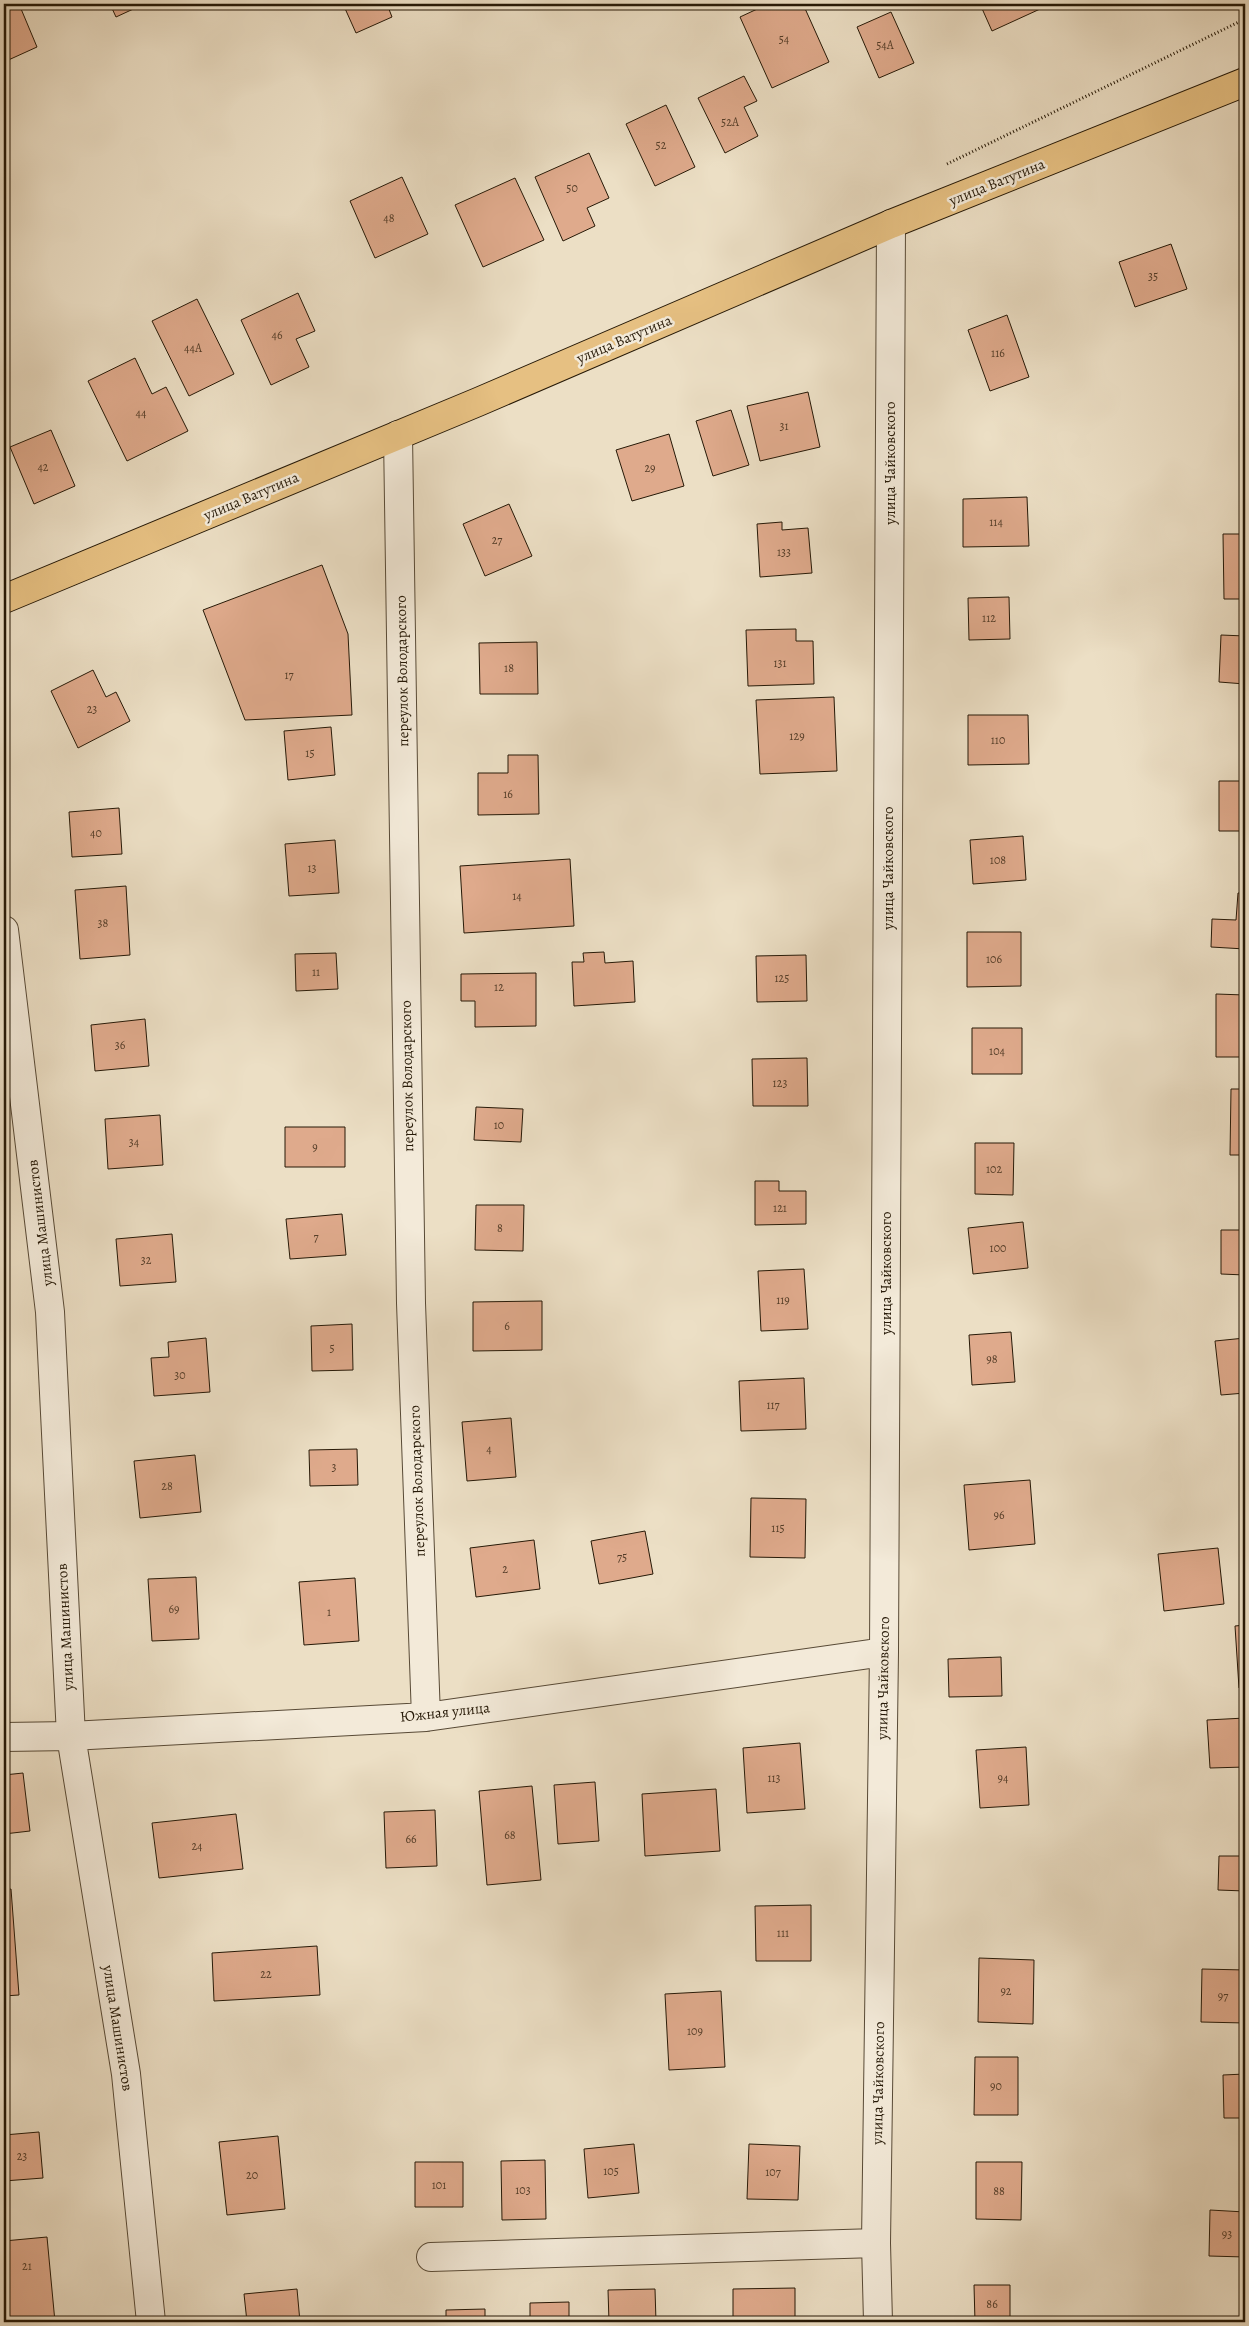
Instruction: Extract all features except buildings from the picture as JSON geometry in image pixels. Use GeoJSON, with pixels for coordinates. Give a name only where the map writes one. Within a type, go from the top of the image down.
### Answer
{"type":"FeatureCollection","features":[{"type":"Feature","properties":{"kind":"main road","name":"улица Ватутина"},"geometry":{"type":"LineString","coordinates":[[4,598],[398,435],[891,224],[1245,82]]}},
{"type":"Feature","properties":{"kind":"street","name":"улица Чайковского"},"geometry":{"type":"LineString","coordinates":[[878,2322],[876,2243],[884,1652],[891,224]]}},
{"type":"Feature","properties":{"kind":"street","name":"переулок Володарского"},"geometry":{"type":"LineString","coordinates":[[398,435],[411,1303],[426,1716]]}},
{"type":"Feature","properties":{"kind":"street","name":"улица Машинистов"},"geometry":{"type":"LineString","coordinates":[[4,930],[50,1312],[71,1736],[126,2074],[151,2322]]}},
{"type":"Feature","properties":{"kind":"street","name":"Южная улица"},"geometry":{"type":"LineString","coordinates":[[4,1737],[71,1736],[426,1716],[884,1652]]}},
{"type":"Feature","properties":{"kind":"street"},"geometry":{"type":"LineString","coordinates":[[431,2257],[876,2243]]}},
{"type":"Feature","properties":{"kind":"path"},"geometry":{"type":"LineString","coordinates":[[945,165],[1245,19]]}}]}
